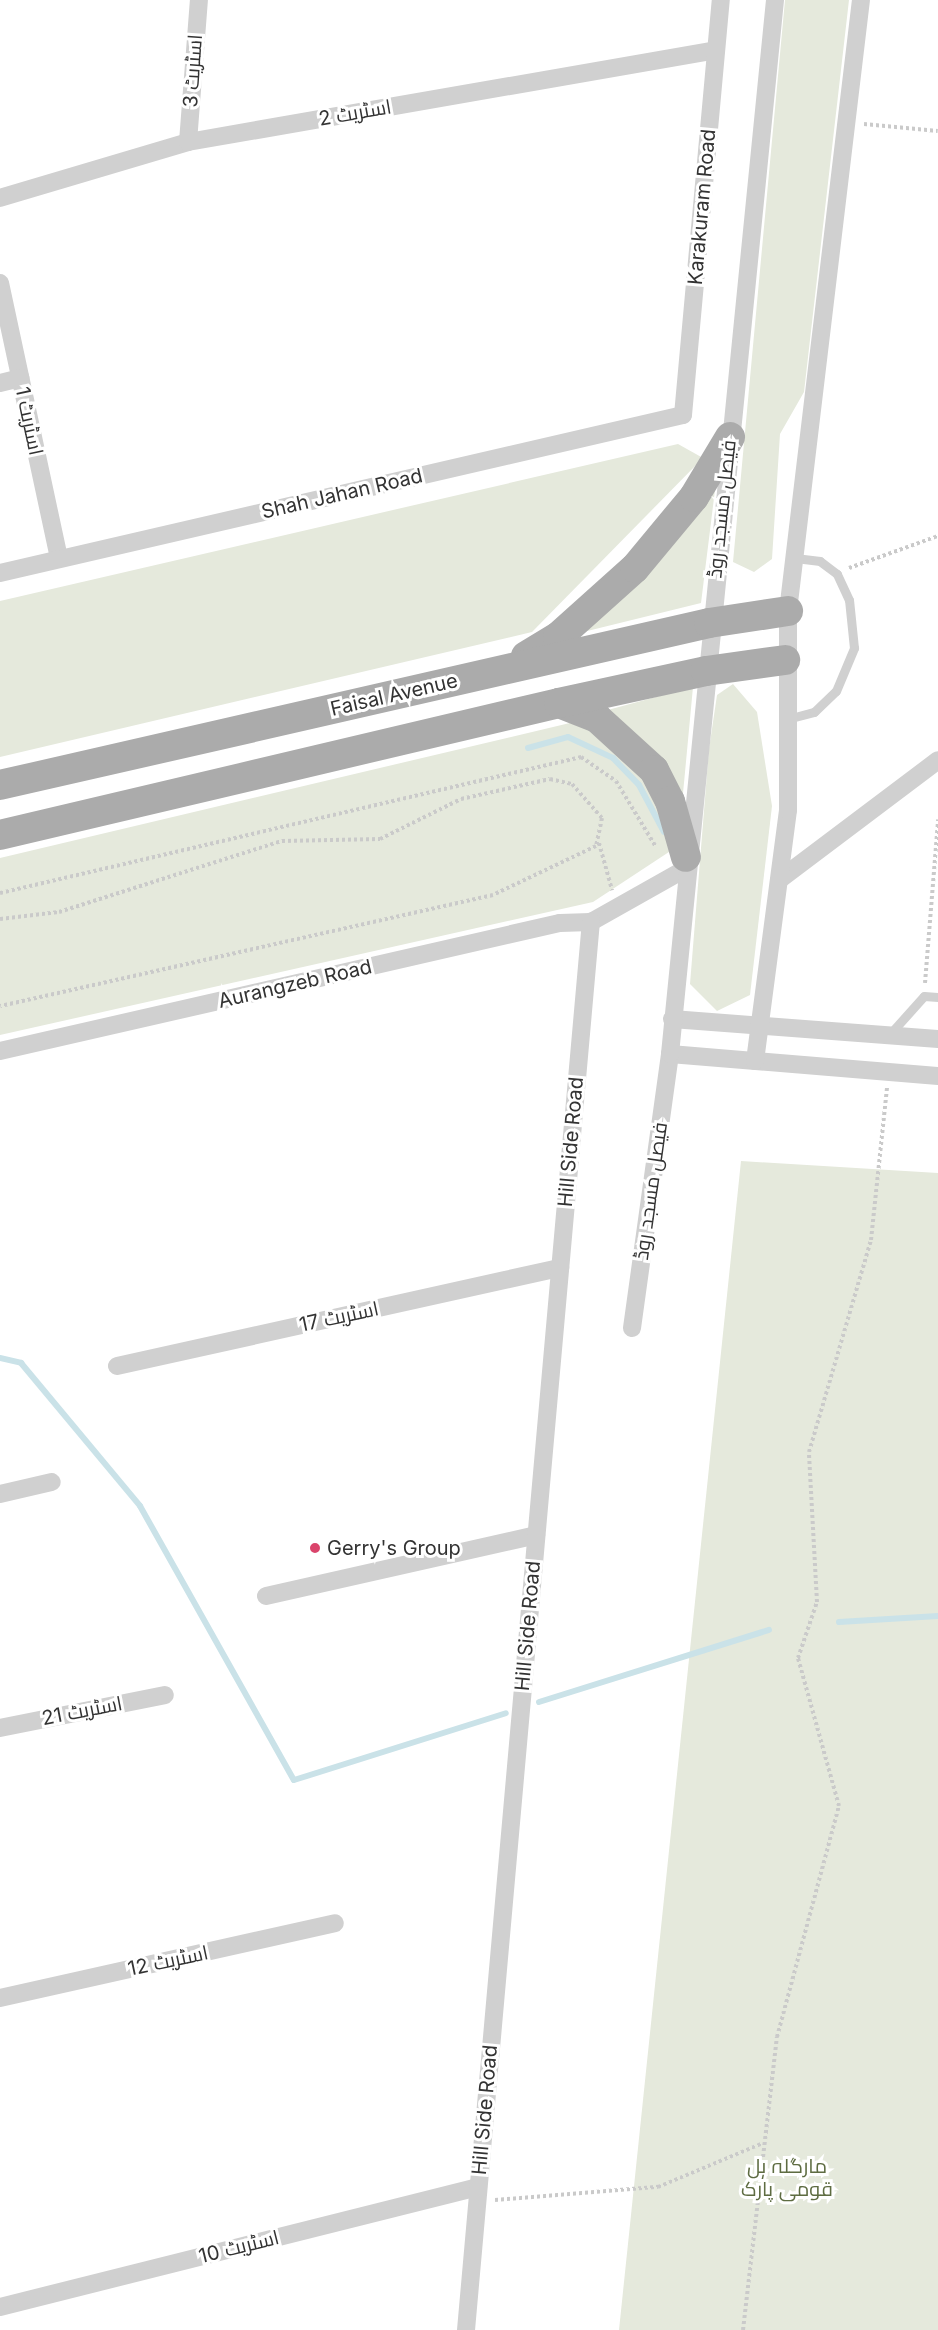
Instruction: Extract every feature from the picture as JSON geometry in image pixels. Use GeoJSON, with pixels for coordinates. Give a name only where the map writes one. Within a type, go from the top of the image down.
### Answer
{"type":"FeatureCollection","features":[{"type":"Feature","properties":{"kind":"main road"},"geometry":{"type":"LineString","coordinates":[[500,671],[558,637],[635,568],[694,497],[730,437]]}},
{"type":"Feature","properties":{"kind":"main road","name":"Faisal Avenue"},"geometry":{"type":"LineString","coordinates":[[0,785],[709,623],[788,611]]}},
{"type":"Feature","properties":{"kind":"main road"},"geometry":{"type":"LineString","coordinates":[[0,835],[706,671],[785,660]]}},
{"type":"Feature","properties":{"kind":"main road"},"geometry":{"type":"LineString","coordinates":[[559,704],[597,718],[654,770],[670,801],[686,863]]}},
{"type":"Feature","properties":{"kind":"street","name":"اسٹریٹ 3"},"geometry":{"type":"LineString","coordinates":[[188,142],[199,0]]}},
{"type":"Feature","properties":{"kind":"street","name":"Karakuram Road"},"geometry":{"type":"LineString","coordinates":[[683,415],[720,0]]}},
{"type":"Feature","properties":{"kind":"street","name":"فیصل مسجد روڈ"},"geometry":{"type":"LineString","coordinates":[[632,1328],[670,1054],[709,623],[775,0]]}},
{"type":"Feature","properties":{"kind":"street"},"geometry":{"type":"LineString","coordinates":[[755,1061],[779,880],[791,718],[785,660],[788,611],[849,123],[861,0]]}},
{"type":"Feature","properties":{"kind":"street","name":"اسٹریٹ 2"},"geometry":{"type":"LineString","coordinates":[[0,198],[188,142],[716,50]]}},
{"type":"Feature","properties":{"kind":"street","name":"اسٹریٹ 1"},"geometry":{"type":"LineString","coordinates":[[0,283],[59,560]]}},
{"type":"Feature","properties":{"kind":"street"},"geometry":{"type":"LineString","coordinates":[[0,383],[20,378]]}},
{"type":"Feature","properties":{"kind":"street","name":"Shah Jahan Road"},"geometry":{"type":"LineString","coordinates":[[0,573],[683,415]]}},
{"type":"Feature","properties":{"kind":"street"},"geometry":{"type":"LineString","coordinates":[[779,880],[938,760]]}},
{"type":"Feature","properties":{"kind":"street"},"geometry":{"type":"LineString","coordinates":[[591,922],[614,906],[658,883],[686,863]]}},
{"type":"Feature","properties":{"kind":"street","name":"Aurangzeb Road"},"geometry":{"type":"LineString","coordinates":[[0,1052],[538,928],[591,922]]}},
{"type":"Feature","properties":{"kind":"street","name":"Hill Side Road"},"geometry":{"type":"LineString","coordinates":[[466,2330],[591,922]]}},
{"type":"Feature","properties":{"kind":"street"},"geometry":{"type":"LineString","coordinates":[[672,1019],[938,1039]]}},
{"type":"Feature","properties":{"kind":"street"},"geometry":{"type":"LineString","coordinates":[[670,1054],[938,1076]]}},
{"type":"Feature","properties":{"kind":"street","name":"اسٹریٹ 17"},"geometry":{"type":"LineString","coordinates":[[117,1366],[560,1268]]}},
{"type":"Feature","properties":{"kind":"street"},"geometry":{"type":"LineString","coordinates":[[0,1494],[52,1482]]}},
{"type":"Feature","properties":{"kind":"street"},"geometry":{"type":"LineString","coordinates":[[266,1596],[536,1535]]}},
{"type":"Feature","properties":{"kind":"street","name":"اسٹریٹ 21"},"geometry":{"type":"LineString","coordinates":[[0,1728],[165,1695]]}},
{"type":"Feature","properties":{"kind":"street","name":"اسٹریٹ 12"},"geometry":{"type":"LineString","coordinates":[[0,1998],[335,1923]]}},
{"type":"Feature","properties":{"kind":"street","name":"اسٹریٹ 10"},"geometry":{"type":"LineString","coordinates":[[0,2307],[478,2195]]}},
{"type":"Feature","properties":{"kind":"lane"},"geometry":{"type":"LineString","coordinates":[[791,718],[814,712],[836,691],[854,648],[849,600],[837,574],[820,561],[795,558]]}},
{"type":"Feature","properties":{"kind":"lane"},"geometry":{"type":"LineString","coordinates":[[889,1035],[924,996],[938,997]]}},
{"type":"Feature","properties":{"kind":"path"},"geometry":{"type":"LineString","coordinates":[[849,123],[938,131]]}},
{"type":"Feature","properties":{"kind":"path"},"geometry":{"type":"LineString","coordinates":[[837,574],[875,554],[938,536]]}},
{"type":"Feature","properties":{"kind":"path"},"geometry":{"type":"LineString","coordinates":[[0,892],[580,757],[616,781],[637,812],[658,851],[658,883]]}},
{"type":"Feature","properties":{"kind":"path"},"geometry":{"type":"LineString","coordinates":[[0,919],[58,912],[282,841],[380,839],[461,799],[550,779],[572,784],[597,808],[603,825],[599,842],[614,906]]}},
{"type":"Feature","properties":{"kind":"path"},"geometry":{"type":"LineString","coordinates":[[924,996],[938,820]]}},
{"type":"Feature","properties":{"kind":"path"},"geometry":{"type":"LineString","coordinates":[[0,1006],[440,910],[517,886],[599,842]]}},
{"type":"Feature","properties":{"kind":"path"},"geometry":{"type":"LineString","coordinates":[[743,2330],[763,2142],[777,2037],[839,1806],[798,1658],[817,1602],[809,1452],[871,1240],[888,1073]]}},
{"type":"Feature","properties":{"kind":"path"},"geometry":{"type":"LineString","coordinates":[[478,2195],[658,2187],[763,2142]]}},
{"type":"Feature","properties":{"kind":"green space"},"geometry":{"type":"Polygon","coordinates":[[[785,0],[849,0],[804,392],[780,434],[772,559],[754,572],[733,562],[785,0]]]}},
{"type":"Feature","properties":{"kind":"green space"},"geometry":{"type":"Polygon","coordinates":[[[678,444],[703,458],[532,632],[0,757],[0,601],[678,444]]]}},
{"type":"Feature","properties":{"kind":"green space"},"geometry":{"type":"Polygon","coordinates":[[[715,490],[701,603],[571,635],[715,490]]]}},
{"type":"Feature","properties":{"kind":"green space"},"geometry":{"type":"Polygon","coordinates":[[[733,684],[757,712],[772,806],[750,995],[717,1011],[690,984],[709,749],[717,695],[733,684]]]}},
{"type":"Feature","properties":{"kind":"green space"},"geometry":{"type":"Polygon","coordinates":[[[693,687],[682,804],[604,711],[693,687]]]}},
{"type":"Feature","properties":{"kind":"green space"},"geometry":{"type":"Polygon","coordinates":[[[574,722],[623,751],[651,785],[675,848],[593,902],[0,1035],[0,858],[574,722]]]}},
{"type":"Feature","properties":{"kind":"green space","name":"مارگلہ ہل قومی پارک"},"geometry":{"type":"Polygon","coordinates":[[[741,1161],[938,1173],[938,2330],[619,2330],[741,1161]]]}},
{"type":"Feature","properties":{"kind":"waterway"},"geometry":{"type":"LineString","coordinates":[[528,748],[568,737],[613,758],[639,785],[664,832]]}},
{"type":"Feature","properties":{"kind":"waterway"},"geometry":{"type":"LineString","coordinates":[[0,1358],[21,1363],[140,1506],[294,1780],[506,1713]]}},
{"type":"Feature","properties":{"kind":"waterway"},"geometry":{"type":"LineString","coordinates":[[839,1622],[938,1616]]}},
{"type":"Feature","properties":{"kind":"waterway"},"geometry":{"type":"LineString","coordinates":[[539,1702],[769,1630]]}},
{"type":"Feature","properties":{"kind":"place","name":"Gerry's Group"},"geometry":{"type":"Point","coordinates":[315,1548]}}]}
